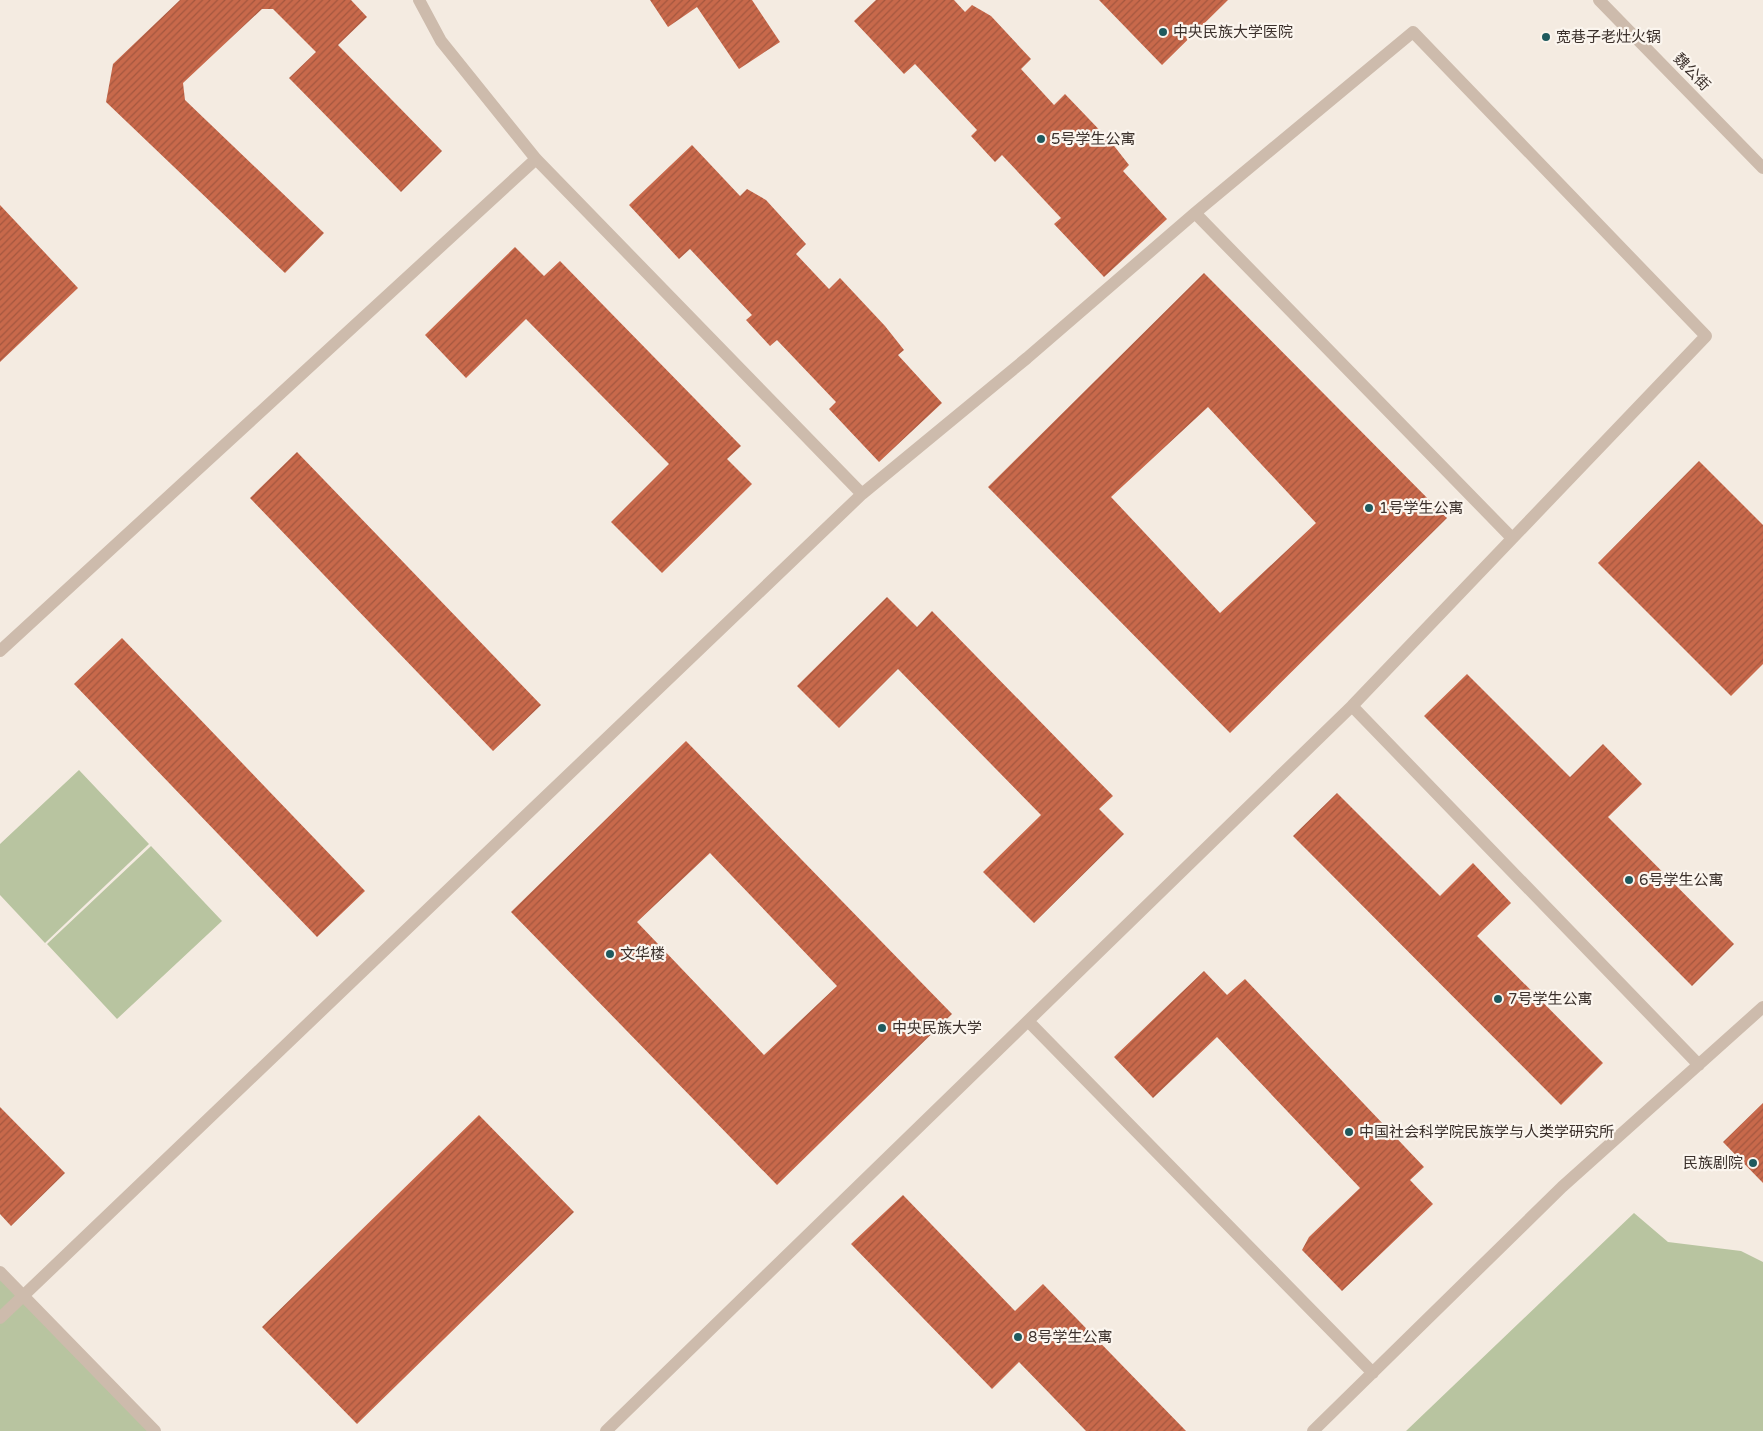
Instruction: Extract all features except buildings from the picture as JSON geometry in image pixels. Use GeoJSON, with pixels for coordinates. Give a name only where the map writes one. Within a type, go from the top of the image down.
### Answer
{"type":"FeatureCollection","features":[{"type":"Feature","properties":{"kind":"street"},"geometry":{"type":"LineString","coordinates":[[418,0],[441,41],[536,158],[862,494]]}},
{"type":"Feature","properties":{"kind":"street","name":"魏公街"},"geometry":{"type":"LineString","coordinates":[[1599,0],[1763,168]]}},
{"type":"Feature","properties":{"kind":"street"},"geometry":{"type":"LineString","coordinates":[[0,1318],[862,494],[1027,358],[1195,213],[1413,32],[1706,336],[1352,706],[606,1431]]}},
{"type":"Feature","properties":{"kind":"street"},"geometry":{"type":"LineString","coordinates":[[0,650],[536,158]]}},
{"type":"Feature","properties":{"kind":"street"},"geometry":{"type":"LineString","coordinates":[[1195,213],[1512,538]]}},
{"type":"Feature","properties":{"kind":"street"},"geometry":{"type":"LineString","coordinates":[[1352,706],[1699,1065]]}},
{"type":"Feature","properties":{"kind":"street"},"geometry":{"type":"LineString","coordinates":[[1313,1431],[1562,1187],[1763,1007]]}},
{"type":"Feature","properties":{"kind":"street"},"geometry":{"type":"LineString","coordinates":[[1028,1022],[1373,1373]]}},
{"type":"Feature","properties":{"kind":"street"},"geometry":{"type":"LineString","coordinates":[[0,1272],[155,1431]]}},
{"type":"Feature","properties":{"kind":"green space"},"geometry":{"type":"Polygon","coordinates":[[[79,770],[149,844],[45,943],[0,895],[0,844],[79,770]]]}},
{"type":"Feature","properties":{"kind":"green space"},"geometry":{"type":"Polygon","coordinates":[[[151,846],[222,921],[117,1019],[47,944],[151,846]]]}},
{"type":"Feature","properties":{"kind":"green space"},"geometry":{"type":"Polygon","coordinates":[[[1634,1213],[1668,1242],[1741,1251],[1763,1262],[1763,1431],[1406,1431],[1634,1213]]]}},
{"type":"Feature","properties":{"kind":"green space"},"geometry":{"type":"Polygon","coordinates":[[[0,1273],[156,1431],[0,1431],[0,1273]]]}},
{"type":"Feature","properties":{"kind":"place","name":"中央民族大学医院"},"geometry":{"type":"Point","coordinates":[1163,32]}},
{"type":"Feature","properties":{"kind":"place","name":"宽巷子老灶火锅"},"geometry":{"type":"Point","coordinates":[1546,37]}},
{"type":"Feature","properties":{"kind":"place","name":"5号学生公寓"},"geometry":{"type":"Point","coordinates":[1041,139]}},
{"type":"Feature","properties":{"kind":"place","name":"1号学生公寓"},"geometry":{"type":"Point","coordinates":[1369,508]}},
{"type":"Feature","properties":{"kind":"place","name":"6号学生公寓"},"geometry":{"type":"Point","coordinates":[1629,880]}},
{"type":"Feature","properties":{"kind":"place","name":"文华楼"},"geometry":{"type":"Point","coordinates":[610,954]}},
{"type":"Feature","properties":{"kind":"place","name":"7号学生公寓"},"geometry":{"type":"Point","coordinates":[1498,999]}},
{"type":"Feature","properties":{"kind":"place","name":"中央民族大学"},"geometry":{"type":"Point","coordinates":[882,1028]}},
{"type":"Feature","properties":{"kind":"place","name":"中国社会科学院民族学与人类学研究所"},"geometry":{"type":"Point","coordinates":[1349,1132]}},
{"type":"Feature","properties":{"kind":"place","name":"民族剧院"},"geometry":{"type":"Point","coordinates":[1753,1163]}},
{"type":"Feature","properties":{"kind":"place","name":"8号学生公寓"},"geometry":{"type":"Point","coordinates":[1018,1337]}}]}
